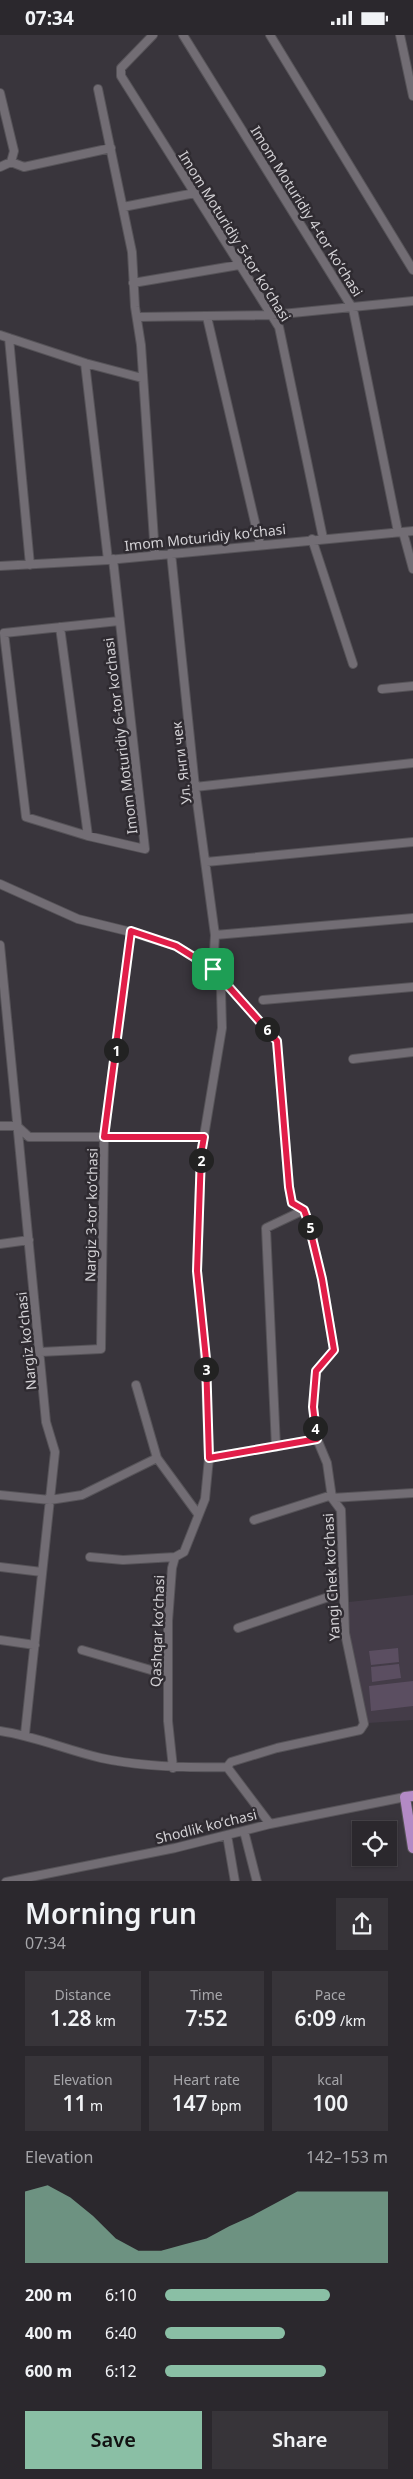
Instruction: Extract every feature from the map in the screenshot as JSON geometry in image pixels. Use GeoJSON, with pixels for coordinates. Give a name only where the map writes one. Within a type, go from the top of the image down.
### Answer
{"type":"FeatureCollection","features":[{"type":"Feature","properties":{"kind":"main road"},"geometry":{"type":"LineString","coordinates":[[409,1797],[413,1848]]}},
{"type":"Feature","properties":{"kind":"street","name":"Imom Moturidiy 5-tor koʻchasi"},"geometry":{"type":"LineString","coordinates":[[153,35],[121,68],[121,76],[278,327],[322,538]]}},
{"type":"Feature","properties":{"kind":"street","name":"Imom Moturidiy 4-tor koʻchasi"},"geometry":{"type":"LineString","coordinates":[[183,35],[353,309],[400,532],[413,569]]}},
{"type":"Feature","properties":{"kind":"street"},"geometry":{"type":"LineString","coordinates":[[270,35],[413,270]]}},
{"type":"Feature","properties":{"kind":"street"},"geometry":{"type":"LineString","coordinates":[[400,35],[413,96]]}},
{"type":"Feature","properties":{"kind":"street"},"geometry":{"type":"LineString","coordinates":[[98,89],[131,243],[141,345],[155,555]]}},
{"type":"Feature","properties":{"kind":"street"},"geometry":{"type":"LineString","coordinates":[[0,93],[14,151],[11,162]]}},
{"type":"Feature","properties":{"kind":"street"},"geometry":{"type":"LineString","coordinates":[[0,167],[11,162],[24,167],[111,148]]}},
{"type":"Feature","properties":{"kind":"street"},"geometry":{"type":"LineString","coordinates":[[123,207],[195,193]]}},
{"type":"Feature","properties":{"kind":"street"},"geometry":{"type":"LineString","coordinates":[[134,283],[219,270],[239,265]]}},
{"type":"Feature","properties":{"kind":"street"},"geometry":{"type":"LineString","coordinates":[[137,317],[272,315],[353,309],[413,301]]}},
{"type":"Feature","properties":{"kind":"street"},"geometry":{"type":"LineString","coordinates":[[207,317],[260,544]]}},
{"type":"Feature","properties":{"kind":"street"},"geometry":{"type":"LineString","coordinates":[[0,335],[85,363],[142,378]]}},
{"type":"Feature","properties":{"kind":"street"},"geometry":{"type":"LineString","coordinates":[[9,338],[30,565]]}},
{"type":"Feature","properties":{"kind":"street","name":"Imom Moturidiy 6-tor koʻchasi"},"geometry":{"type":"LineString","coordinates":[[85,363],[119,621],[145,849],[88,836],[26,817],[4,633],[119,621]]}},
{"type":"Feature","properties":{"kind":"street","name":"Imom Moturidiy koʻchasi"},"geometry":{"type":"LineString","coordinates":[[0,566],[110,559],[413,531]]}},
{"type":"Feature","properties":{"kind":"street"},"geometry":{"type":"LineString","coordinates":[[312,539],[353,664]]}},
{"type":"Feature","properties":{"kind":"street","name":"Ул. Янги чек"},"geometry":{"type":"LineString","coordinates":[[171,553],[195,787],[215,935],[213,969]]}},
{"type":"Feature","properties":{"kind":"street"},"geometry":{"type":"LineString","coordinates":[[60,627],[88,836]]}},
{"type":"Feature","properties":{"kind":"street"},"geometry":{"type":"LineString","coordinates":[[382,689],[413,686]]}},
{"type":"Feature","properties":{"kind":"street"},"geometry":{"type":"LineString","coordinates":[[195,787],[413,763]]}},
{"type":"Feature","properties":{"kind":"street"},"geometry":{"type":"LineString","coordinates":[[206,862],[413,842]]}},
{"type":"Feature","properties":{"kind":"street","name":"Yangi Chek koʻchasi"},"geometry":{"type":"LineString","coordinates":[[0,884],[78,919],[131,931],[176,946],[213,969],[277,1041],[289,1187],[292,1203],[304,1210],[308,1221],[322,1279],[334,1350],[316,1371],[313,1407],[317,1439],[326,1463],[332,1496],[341,1510],[345,1633],[364,1724],[363,1728],[277,1748],[231,1762],[227,1767]]}},
{"type":"Feature","properties":{"kind":"street"},"geometry":{"type":"LineString","coordinates":[[215,935],[413,918]]}},
{"type":"Feature","properties":{"kind":"street","name":"Nargiz 3-tor koʻchasi"},"geometry":{"type":"LineString","coordinates":[[40,1352],[101,1349],[104,1137],[131,931]]}},
{"type":"Feature","properties":{"kind":"street","name":"Nargiz koʻchasi"},"geometry":{"type":"LineString","coordinates":[[0,945],[46,1422],[54,1452],[25,1734]]}},
{"type":"Feature","properties":{"kind":"street","name":"Qashqar koʻchasi"},"geometry":{"type":"LineString","coordinates":[[173,1768],[168,1721],[168,1621],[172,1567],[175,1557],[184,1551],[205,1499],[209,1458],[206,1359],[197,1271],[201,1154],[222,1028],[221,990],[213,969]]}},
{"type":"Feature","properties":{"kind":"street"},"geometry":{"type":"LineString","coordinates":[[263,1000],[413,987]]}},
{"type":"Feature","properties":{"kind":"street"},"geometry":{"type":"LineString","coordinates":[[353,1059],[413,1052]]}},
{"type":"Feature","properties":{"kind":"street"},"geometry":{"type":"LineString","coordinates":[[0,1126],[17,1126],[29,1137],[204,1137]]}},
{"type":"Feature","properties":{"kind":"street"},"geometry":{"type":"LineString","coordinates":[[276,1447],[266,1228],[268,1225],[304,1210]]}},
{"type":"Feature","properties":{"kind":"street"},"geometry":{"type":"LineString","coordinates":[[0,1243],[29,1241]]}},
{"type":"Feature","properties":{"kind":"street"},"geometry":{"type":"LineString","coordinates":[[136,1385],[157,1458],[198,1514]]}},
{"type":"Feature","properties":{"kind":"street"},"geometry":{"type":"LineString","coordinates":[[209,1458],[317,1439]]}},
{"type":"Feature","properties":{"kind":"street"},"geometry":{"type":"LineString","coordinates":[[0,1495],[50,1501],[82,1495],[157,1458]]}},
{"type":"Feature","properties":{"kind":"street"},"geometry":{"type":"LineString","coordinates":[[254,1520],[332,1496],[413,1493]]}},
{"type":"Feature","properties":{"kind":"street"},"geometry":{"type":"LineString","coordinates":[[90,1557],[123,1560],[175,1557]]}},
{"type":"Feature","properties":{"kind":"street"},"geometry":{"type":"LineString","coordinates":[[0,1567],[42,1572]]}},
{"type":"Feature","properties":{"kind":"street"},"geometry":{"type":"LineString","coordinates":[[238,1628],[343,1593]]}},
{"type":"Feature","properties":{"kind":"street"},"geometry":{"type":"LineString","coordinates":[[0,1641],[35,1645]]}},
{"type":"Feature","properties":{"kind":"street"},"geometry":{"type":"LineString","coordinates":[[82,1650],[168,1675]]}},
{"type":"Feature","properties":{"kind":"street"},"geometry":{"type":"LineString","coordinates":[[0,1731],[25,1734],[101,1758],[173,1768],[227,1767],[270,1824]]}},
{"type":"Feature","properties":{"kind":"street","name":"Shodlik koʻchasi"},"geometry":{"type":"LineString","coordinates":[[6,1881],[175,1848],[270,1824],[409,1797]]}},
{"type":"Feature","properties":{"kind":"street"},"geometry":{"type":"LineString","coordinates":[[244,1831],[257,1881]]}},
{"type":"Feature","properties":{"kind":"street"},"geometry":{"type":"LineString","coordinates":[[227,1835],[235,1881]]}},
{"type":"Feature","properties":{"kind":"shaded area"},"geometry":{"type":"Polygon","coordinates":[[[413,1595],[413,1720],[368,1723],[348,1633],[349,1602],[413,1595]]]}},
{"type":"Feature","properties":{"kind":"shaded area"},"geometry":{"type":"Polygon","coordinates":[[[398,1648],[399,1662],[371,1665],[369,1651],[398,1648]]]}},
{"type":"Feature","properties":{"kind":"shaded area"},"geometry":{"type":"Polygon","coordinates":[[[399,1664],[401,1678],[372,1682],[371,1667],[399,1664]]]}},
{"type":"Feature","properties":{"kind":"shaded area"},"geometry":{"type":"Polygon","coordinates":[[[413,1681],[413,1706],[371,1711],[369,1686],[413,1681]]]}},
{"type":"Feature","properties":{"kind":"route"},"geometry":{"type":"LineString","coordinates":[[131,931],[176,946],[213,969],[277,1041],[291,1199],[295,1206],[306,1213],[322,1279],[334,1350],[316,1371],[313,1407],[317,1439],[209,1458],[206,1359],[197,1271],[201,1154],[204,1137],[104,1137],[131,931]]}}]}
